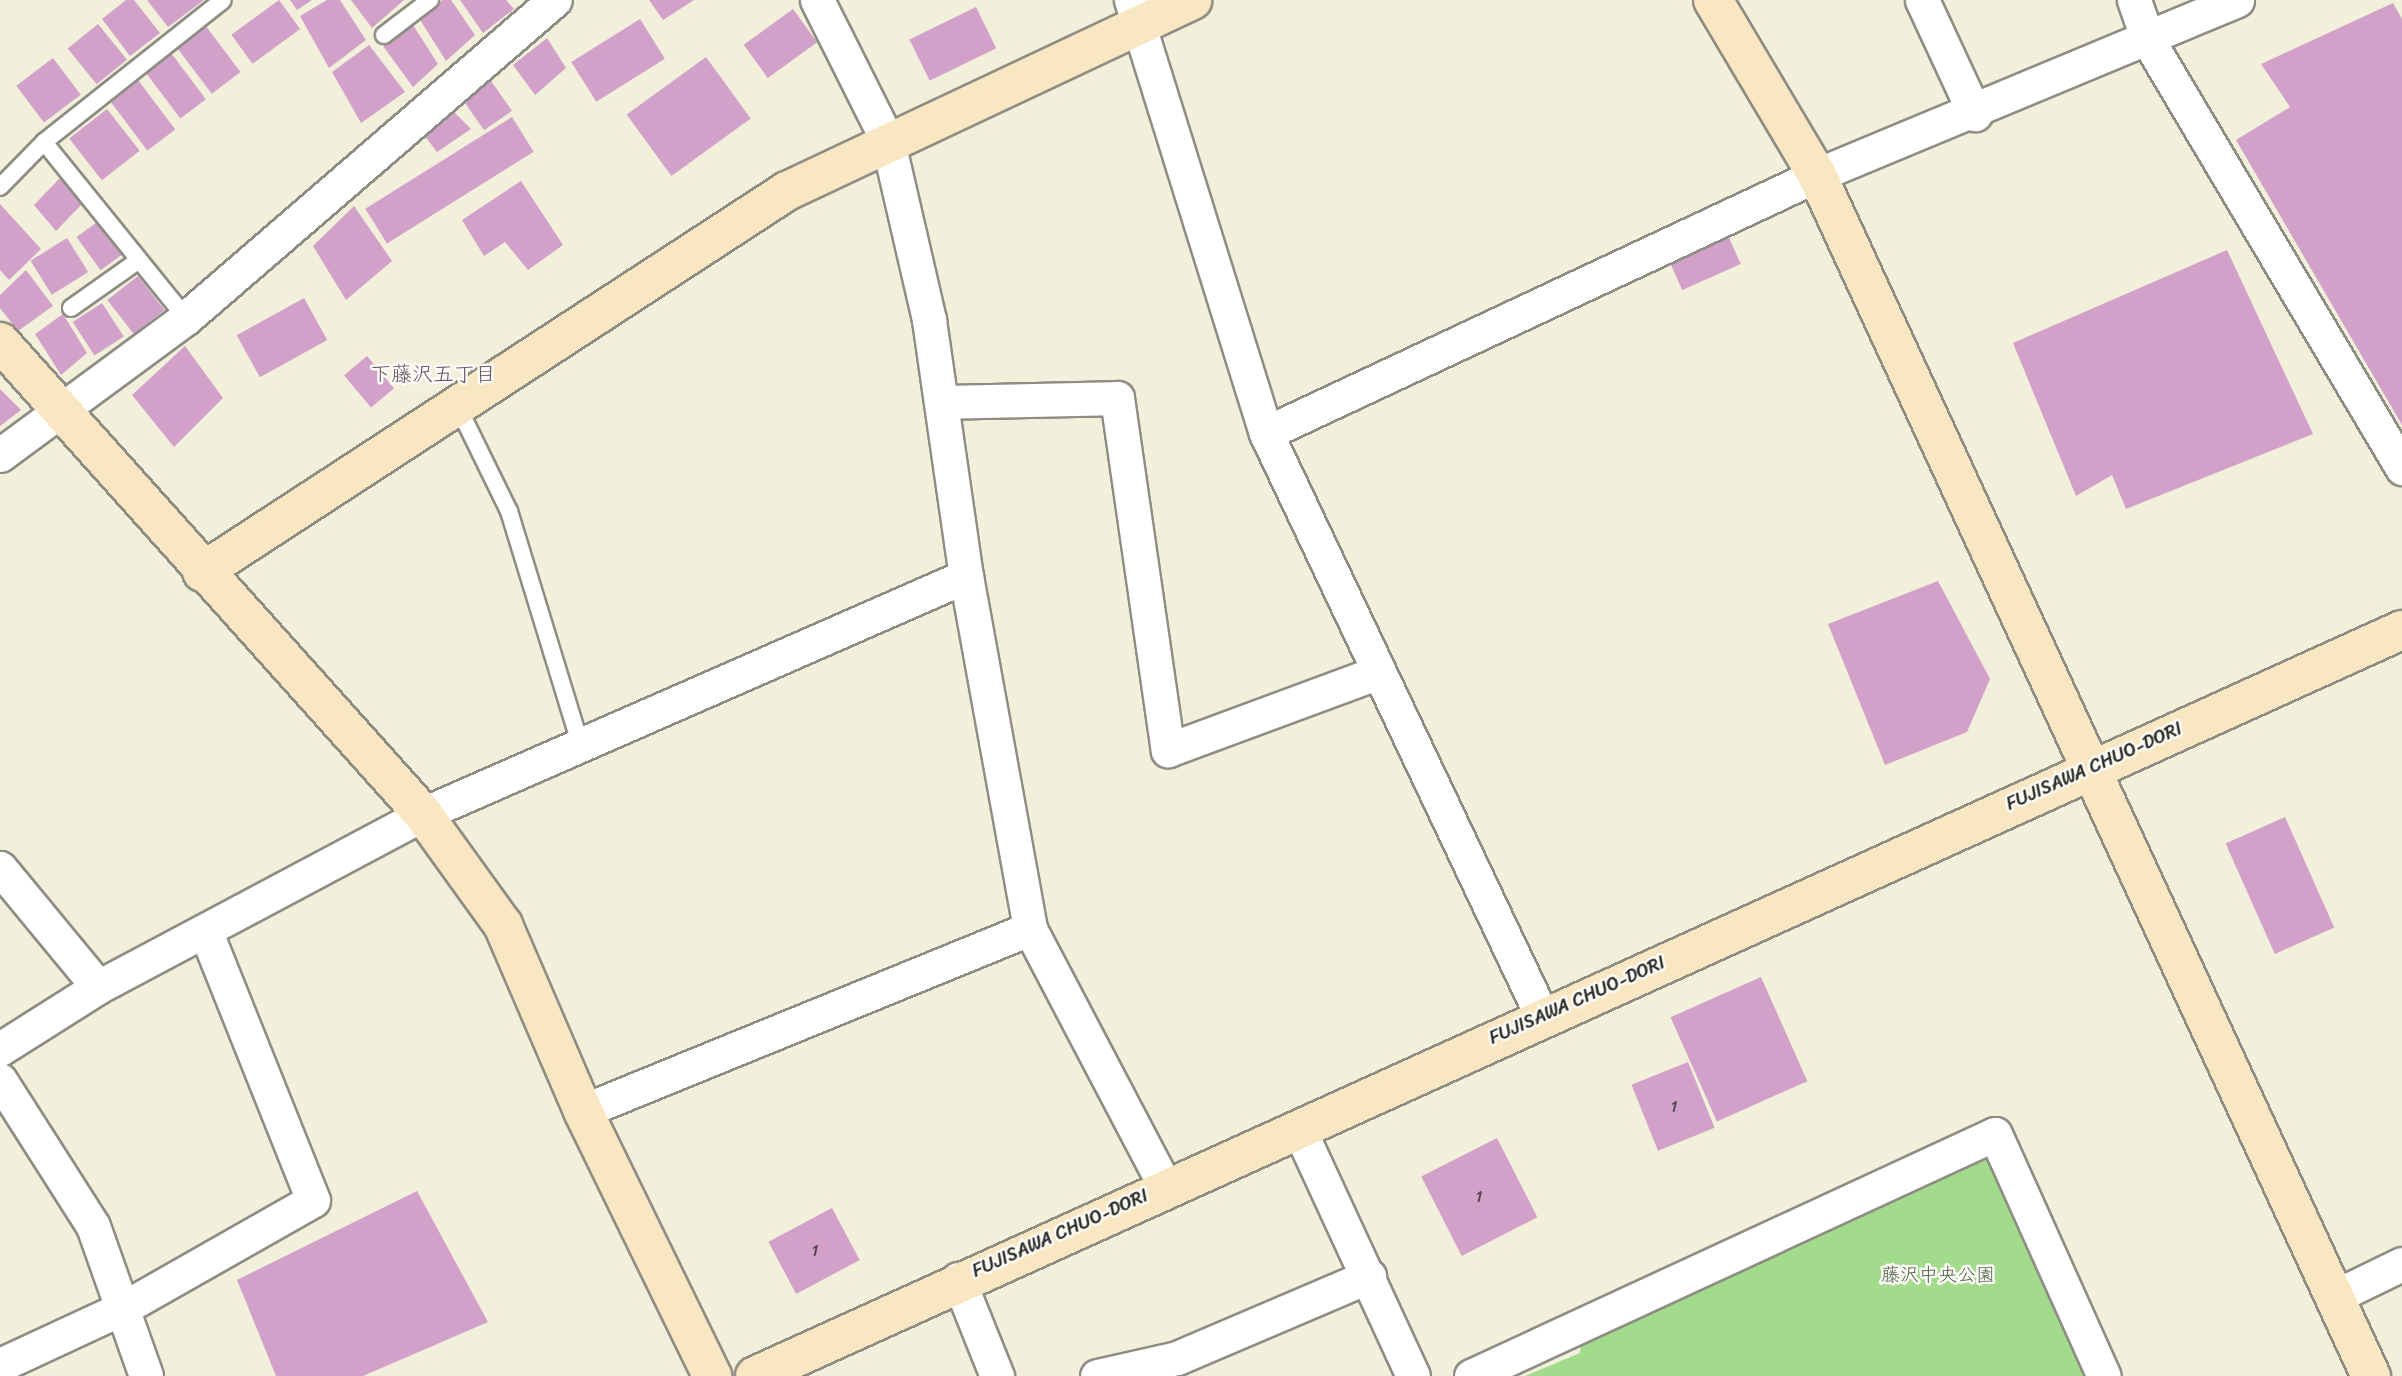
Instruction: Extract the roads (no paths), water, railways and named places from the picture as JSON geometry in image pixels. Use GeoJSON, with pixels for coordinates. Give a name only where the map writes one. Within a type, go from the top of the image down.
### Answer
{"type":"FeatureCollection","features":[{"type":"Feature","properties":{"kind":"street"},"geometry":{"type":"LineString","coordinates":[[817,0],[888,142],[929,320],[966,576],[1030,929],[1165,1186]]}},
{"type":"Feature","properties":{"kind":"street"},"geometry":{"type":"LineString","coordinates":[[202,572],[787,191],[888,142],[1137,12],[1192,0]]}},
{"type":"Feature","properties":{"kind":"street"},"geometry":{"type":"LineString","coordinates":[[1713,0],[1816,176],[2093,766],[2208,1032],[2336,1296],[2371,1376]]}},
{"type":"Feature","properties":{"kind":"street"},"geometry":{"type":"LineString","coordinates":[[1922,0],[1975,114]]}},
{"type":"Feature","properties":{"kind":"street"},"geometry":{"type":"LineString","coordinates":[[2134,0],[2148,40],[2402,468]]}},
{"type":"Feature","properties":{"kind":"street"},"geometry":{"type":"LineString","coordinates":[[1266,433],[1816,176],[1975,114],[2237,0]]}},
{"type":"Feature","properties":{"kind":"street"},"geometry":{"type":"LineString","coordinates":[[0,455],[186,318],[537,6]]}},
{"type":"Feature","properties":{"kind":"street"},"geometry":{"type":"LineString","coordinates":[[1137,12],[1266,433],[1376,673],[1542,1016]]}},
{"type":"Feature","properties":{"kind":"street"},"geometry":{"type":"LineString","coordinates":[[0,342],[202,572],[423,814],[503,925],[583,1111],[712,1376]]}},
{"type":"Feature","properties":{"kind":"street"},"geometry":{"type":"LineString","coordinates":[[941,401],[1116,398],[1168,750],[1376,673]]}},
{"type":"Feature","properties":{"kind":"street"},"geometry":{"type":"LineString","coordinates":[[0,1049],[98,987],[206,933],[423,814],[582,749],[966,576]]}},
{"type":"Feature","properties":{"kind":"street","name":"FUJISAWA CHUO-DORI"},"geometry":{"type":"LineString","coordinates":[[755,1376],[958,1279],[2093,766],[2402,630]]}},
{"type":"Feature","properties":{"kind":"street"},"geometry":{"type":"LineString","coordinates":[[0,868],[98,987]]}},
{"type":"Feature","properties":{"kind":"street"},"geometry":{"type":"LineString","coordinates":[[583,1111],[1030,929]]}},
{"type":"Feature","properties":{"kind":"street"},"geometry":{"type":"LineString","coordinates":[[0,1365],[125,1307],[313,1200],[206,933]]}},
{"type":"Feature","properties":{"kind":"street"},"geometry":{"type":"LineString","coordinates":[[0,1080],[93,1226],[125,1307],[146,1376]]}},
{"type":"Feature","properties":{"kind":"street"},"geometry":{"type":"LineString","coordinates":[[1298,1127],[1413,1376]]}},
{"type":"Feature","properties":{"kind":"street"},"geometry":{"type":"LineString","coordinates":[[1471,1376],[1995,1134],[2104,1376]]}},
{"type":"Feature","properties":{"kind":"street"},"geometry":{"type":"LineString","coordinates":[[2336,1296],[2402,1264]]}},
{"type":"Feature","properties":{"kind":"street"},"geometry":{"type":"LineString","coordinates":[[1097,1376],[1178,1367],[1368,1276]]}},
{"type":"Feature","properties":{"kind":"street"},"geometry":{"type":"LineString","coordinates":[[958,1279],[997,1376]]}},
{"type":"Feature","properties":{"kind":"lane"},"geometry":{"type":"LineString","coordinates":[[0,187],[44,142],[223,0]]}},
{"type":"Feature","properties":{"kind":"lane"},"geometry":{"type":"LineString","coordinates":[[384,35],[430,0]]}},
{"type":"Feature","properties":{"kind":"lane"},"geometry":{"type":"LineString","coordinates":[[44,142],[186,318]]}},
{"type":"Feature","properties":{"kind":"lane"},"geometry":{"type":"LineString","coordinates":[[71,308],[139,260]]}},
{"type":"Feature","properties":{"kind":"lane"},"geometry":{"type":"LineString","coordinates":[[457,405],[509,511],[582,749]]}},
{"type":"Feature","properties":{"kind":"district","name":"下藤沢五丁目"},"geometry":{"type":"Point","coordinates":[433,374]}},
{"type":"Feature","properties":{"kind":"park label","name":"藤沢中央公園"},"geometry":{"type":"Point","coordinates":[1938,1275]}}]}
